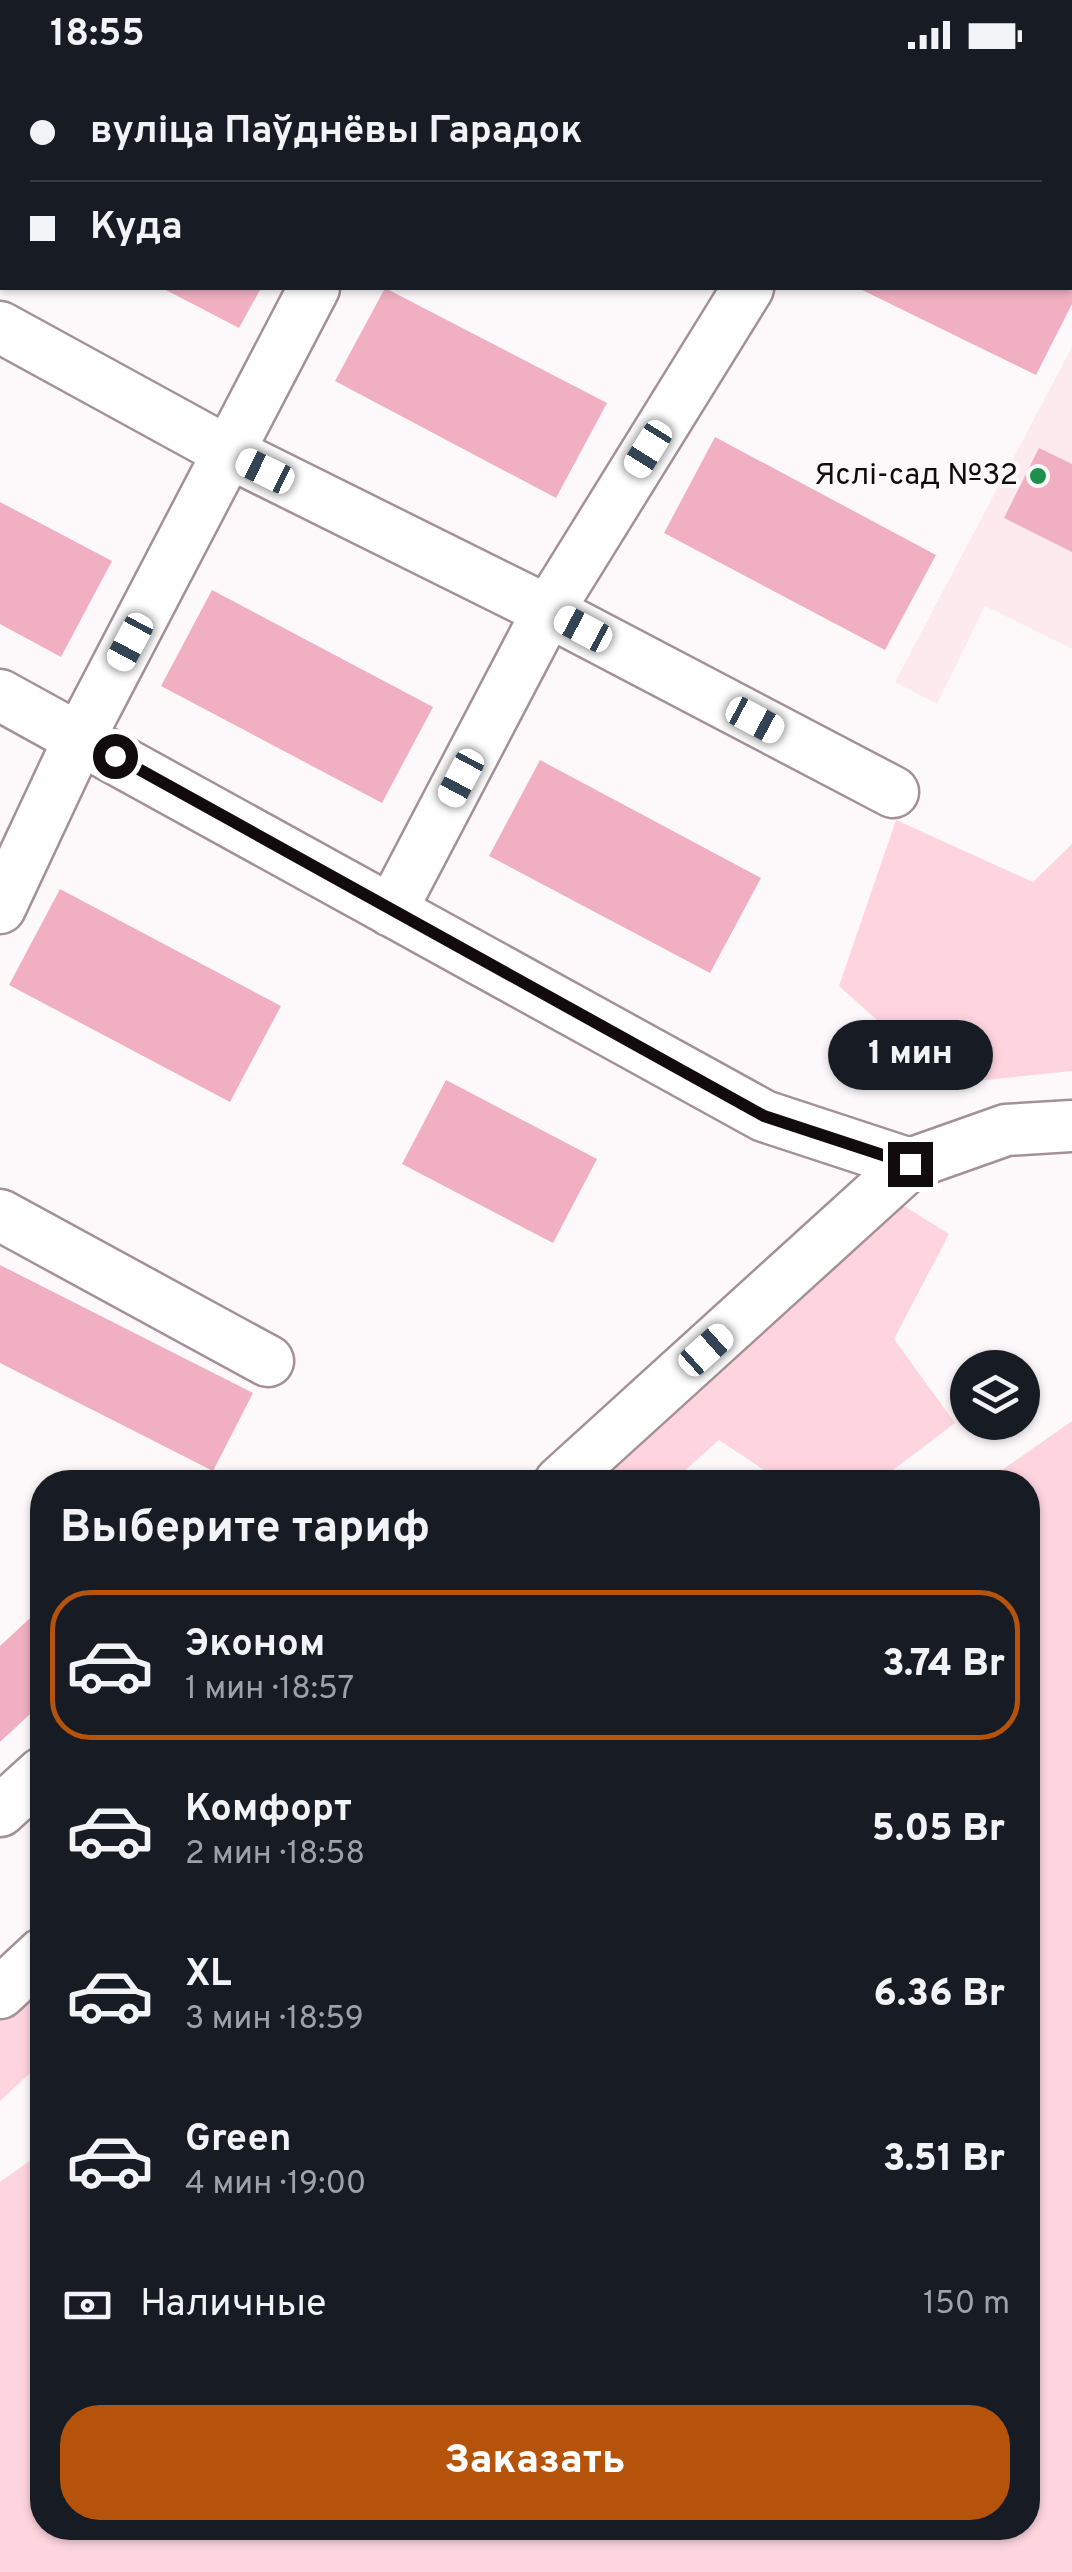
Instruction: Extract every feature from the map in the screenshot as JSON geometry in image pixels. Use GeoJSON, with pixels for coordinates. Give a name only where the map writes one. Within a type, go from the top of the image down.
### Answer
{"type":"FeatureCollection","features":[{"type":"Feature","properties":{"kind":"street"},"geometry":{"type":"LineString","coordinates":[[0,908],[80,737],[313,290]]}},
{"type":"Feature","properties":{"kind":"street"},"geometry":{"type":"LineString","coordinates":[[390,912],[548,611],[747,290]]}},
{"type":"Feature","properties":{"kind":"street"},"geometry":{"type":"LineString","coordinates":[[0,328],[230,453],[548,611],[893,792]]}},
{"type":"Feature","properties":{"kind":"street"},"geometry":{"type":"LineString","coordinates":[[0,695],[764,1116],[910,1164]]}},
{"type":"Feature","properties":{"kind":"street"},"geometry":{"type":"LineString","coordinates":[[573,1470],[910,1164],[1006,1130],[1072,1126]]}},
{"type":"Feature","properties":{"kind":"street"},"geometry":{"type":"LineString","coordinates":[[0,1215],[268,1361]]}},
{"type":"Feature","properties":{"kind":"street"},"geometry":{"type":"LineString","coordinates":[[0,1811],[30,1784]]}},
{"type":"Feature","properties":{"kind":"street"},"geometry":{"type":"LineString","coordinates":[[0,1993],[30,1965]]}},
{"type":"Feature","properties":{"kind":"shaded area","name":"Яслі-сад №32"},"geometry":{"type":"Polygon","coordinates":[[[1072,347],[1072,649],[985,606],[937,704],[895,682],[1072,347]]]}},
{"type":"Feature","properties":{"kind":"shaded area"},"geometry":{"type":"Polygon","coordinates":[[[896,820],[1033,882],[1072,844],[1072,1071],[948,1084],[839,986],[896,820]]]}},
{"type":"Feature","properties":{"kind":"shaded area"},"geometry":{"type":"Polygon","coordinates":[[[896,1201],[949,1234],[894,1339],[950,1416],[950,1427],[893,1470],[764,1470],[719,1440],[685,1470],[598,1470],[896,1201]]]}},
{"type":"Feature","properties":{"kind":"shaded area"},"geometry":{"type":"Polygon","coordinates":[[[1072,1421],[1072,2572],[0,2572],[0,2182],[30,2161],[30,2540],[1040,2540],[1040,1470],[1002,1470],[1072,1421]]]}},
{"type":"Feature","properties":{"kind":"shaded area"},"geometry":{"type":"Polygon","coordinates":[[[30,1983],[30,2073],[0,2101],[0,2010],[30,1983]]]}},
{"type":"Feature","properties":{"kind":"building"},"geometry":{"type":"Polygon","coordinates":[[[166,290],[260,290],[239,328],[166,290]]]}},
{"type":"Feature","properties":{"kind":"building"},"geometry":{"type":"Polygon","coordinates":[[[384,290],[389,290],[607,403],[556,498],[335,381],[384,290]]]}},
{"type":"Feature","properties":{"kind":"building"},"geometry":{"type":"Polygon","coordinates":[[[862,290],[1072,290],[1072,304],[1036,375],[862,290]]]}},
{"type":"Feature","properties":{"kind":"building"},"geometry":{"type":"Polygon","coordinates":[[[715,437],[936,555],[885,650],[664,533],[715,437]]]}},
{"type":"Feature","properties":{"kind":"building"},"geometry":{"type":"Polygon","coordinates":[[[1039,448],[1072,464],[1072,552],[1004,518],[1039,448]]]}},
{"type":"Feature","properties":{"kind":"building"},"geometry":{"type":"Polygon","coordinates":[[[0,502],[112,561],[61,657],[0,624],[0,502]]]}},
{"type":"Feature","properties":{"kind":"building"},"geometry":{"type":"Polygon","coordinates":[[[212,590],[433,707],[382,803],[161,686],[212,590]]]}},
{"type":"Feature","properties":{"kind":"building"},"geometry":{"type":"Polygon","coordinates":[[[540,760],[761,878],[710,973],[489,856],[540,760]]]}},
{"type":"Feature","properties":{"kind":"building"},"geometry":{"type":"Polygon","coordinates":[[[60,889],[281,1006],[230,1102],[9,985],[60,889]]]}},
{"type":"Feature","properties":{"kind":"building"},"geometry":{"type":"Polygon","coordinates":[[[446,1080],[597,1159],[553,1243],[402,1164],[446,1080]]]}},
{"type":"Feature","properties":{"kind":"building"},"geometry":{"type":"Polygon","coordinates":[[[0,1265],[253,1393],[211,1470],[0,1363],[0,1265]]]}},
{"type":"Feature","properties":{"kind":"building"},"geometry":{"type":"Polygon","coordinates":[[[30,1618],[30,1714],[0,1742],[0,1646],[30,1618]]]}},
{"type":"Feature","properties":{"kind":"place","name":"Яслі-сад №32"},"geometry":{"type":"Point","coordinates":[1038,476]}},
{"type":"Feature","properties":{"kind":"route"},"geometry":{"type":"LineString","coordinates":[[115,756],[390,912],[764,1116],[910,1164]]}}]}
